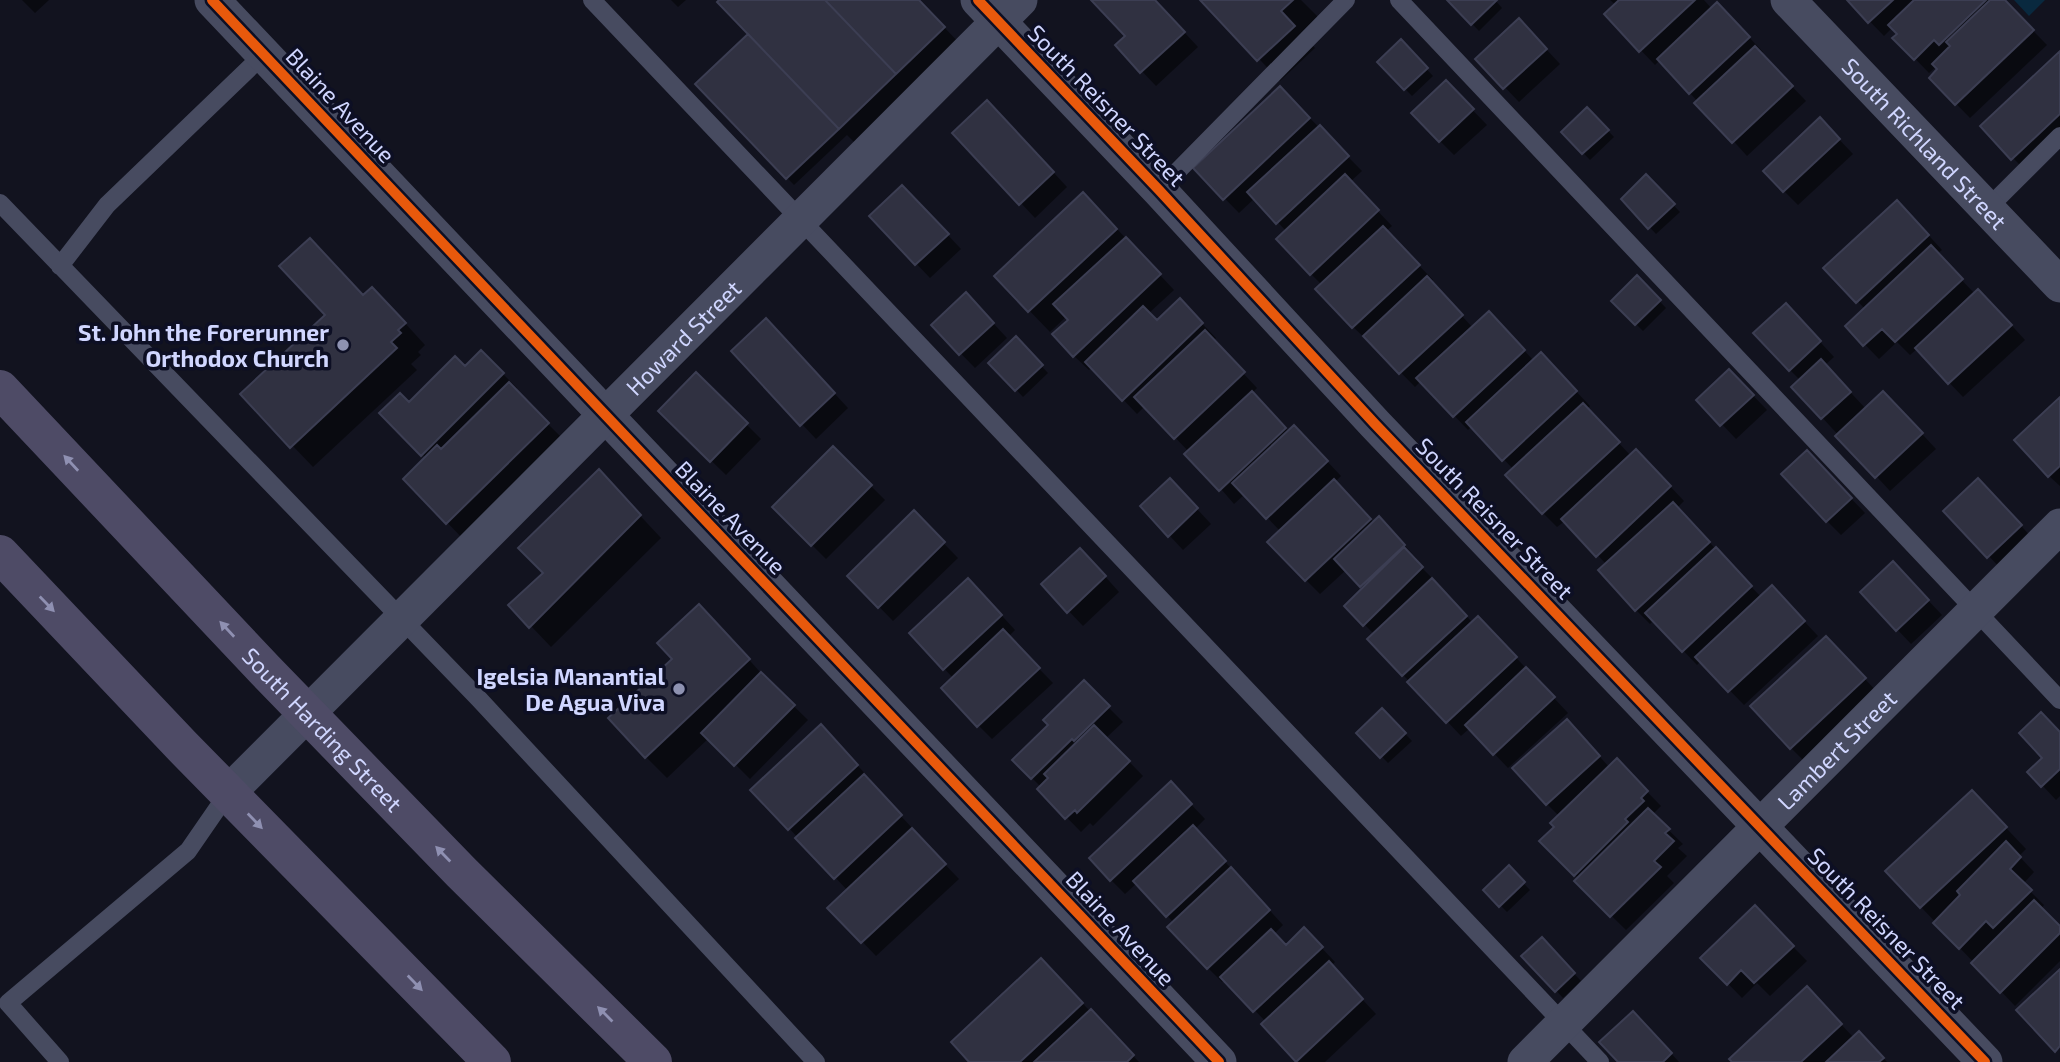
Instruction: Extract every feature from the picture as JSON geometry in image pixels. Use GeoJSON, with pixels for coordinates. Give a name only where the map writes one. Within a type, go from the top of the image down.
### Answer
{"type":"FeatureCollection","features":[{"type":"Feature","properties":{"kind":"main road","name":"South Harding Street"},"geometry":{"type":"LineString","coordinates":[[0,389],[461,872],[653,1062]]}},
{"type":"Feature","properties":{"kind":"main road"},"geometry":{"type":"LineString","coordinates":[[0,554],[228,793],[492,1062]]}},
{"type":"Feature","properties":{"kind":"street","name":"Blaine Avenue"},"geometry":{"type":"LineString","coordinates":[[212,0],[1219,1062]]}},
{"type":"Feature","properties":{"kind":"street","name":"South Richland Street"},"geometry":{"type":"LineString","coordinates":[[1788,0],[2060,285]]}},
{"type":"Feature","properties":{"kind":"street","name":"Howard Street"},"geometry":{"type":"LineString","coordinates":[[228,793],[801,219],[999,7]]}},
{"type":"Feature","properties":{"kind":"street","name":"South Reisner Street"},"geometry":{"type":"LineString","coordinates":[[999,7],[1159,190],[1375,424],[1985,1062]]}},
{"type":"Feature","properties":{"kind":"street","name":"Lambert Street"},"geometry":{"type":"LineString","coordinates":[[1525,1062],[2060,526]]}},
{"type":"Feature","properties":{"kind":"lane"},"geometry":{"type":"LineString","coordinates":[[592,0],[1600,1062]]}},
{"type":"Feature","properties":{"kind":"lane"},"geometry":{"type":"LineString","coordinates":[[1159,190],[1346,0]]}},
{"type":"Feature","properties":{"kind":"lane"},"geometry":{"type":"LineString","coordinates":[[1399,0],[2060,700]]}},
{"type":"Feature","properties":{"kind":"lane"},"geometry":{"type":"LineString","coordinates":[[60,266],[107,205],[264,54]]}},
{"type":"Feature","properties":{"kind":"lane"},"geometry":{"type":"LineString","coordinates":[[1987,209],[2060,136]]}},
{"type":"Feature","properties":{"kind":"lane"},"geometry":{"type":"LineString","coordinates":[[0,203],[479,699],[816,1062]]}},
{"type":"Feature","properties":{"kind":"lane"},"geometry":{"type":"LineString","coordinates":[[60,1062],[4,1006],[188,852],[228,793]]}},
{"type":"Feature","properties":{"kind":"water"},"geometry":{"type":"Polygon","coordinates":[[[2014,0],[2045,0],[2029,16],[2014,0]]]}},
{"type":"Feature","properties":{"kind":"building"},"geometry":{"type":"Polygon","coordinates":[[[825,0],[896,74],[839,129],[717,2],[825,0]]]}},
{"type":"Feature","properties":{"kind":"building"},"geometry":{"type":"Polygon","coordinates":[[[825,0],[919,0],[945,27],[896,74],[825,0]]]}},
{"type":"Feature","properties":{"kind":"building"},"geometry":{"type":"Polygon","coordinates":[[[1091,0],[1155,0],[1185,32],[1140,73],[1115,45],[1125,36],[1091,0]]]}},
{"type":"Feature","properties":{"kind":"building"},"geometry":{"type":"Polygon","coordinates":[[[1200,0],[1293,0],[1281,11],[1295,26],[1257,61],[1200,0]]]}},
{"type":"Feature","properties":{"kind":"building"},"geometry":{"type":"Polygon","coordinates":[[[1447,0],[1497,0],[1471,25],[1447,0]]]}},
{"type":"Feature","properties":{"kind":"building"},"geometry":{"type":"Polygon","coordinates":[[[1619,0],[1695,0],[1639,52],[1604,14],[1619,0]]]}},
{"type":"Feature","properties":{"kind":"building"},"geometry":{"type":"Polygon","coordinates":[[[1847,0],[1893,0],[1868,23],[1847,0]]]}},
{"type":"Feature","properties":{"kind":"building"},"geometry":{"type":"Polygon","coordinates":[[[1914,0],[1986,0],[1939,45],[1934,40],[1914,60],[1892,38],[1897,34],[1888,25],[1914,0]]]}},
{"type":"Feature","properties":{"kind":"building"},"geometry":{"type":"Polygon","coordinates":[[[1990,0],[2005,0],[2034,30],[1955,105],[1929,78],[1937,69],[1932,64],[1950,46],[1946,42],[1990,0]]]}},
{"type":"Feature","properties":{"kind":"building"},"geometry":{"type":"Polygon","coordinates":[[[1717,2],[1750,37],[1689,94],[1657,59],[1717,2]]]}},
{"type":"Feature","properties":{"kind":"building"},"geometry":{"type":"Polygon","coordinates":[[[1519,18],[1547,49],[1503,89],[1475,59],[1519,18]]]}},
{"type":"Feature","properties":{"kind":"building"},"geometry":{"type":"Polygon","coordinates":[[[748,34],[839,129],[786,179],[695,84],[748,34]]]}},
{"type":"Feature","properties":{"kind":"building"},"geometry":{"type":"Polygon","coordinates":[[[1401,39],[1428,68],[1404,90],[1377,62],[1401,39]]]}},
{"type":"Feature","properties":{"kind":"building"},"geometry":{"type":"Polygon","coordinates":[[[1755,46],[1793,86],[1732,143],[1694,103],[1755,46]]]}},
{"type":"Feature","properties":{"kind":"building"},"geometry":{"type":"Polygon","coordinates":[[[2060,51],[2060,114],[2011,160],[1980,126],[2060,51]]]}},
{"type":"Feature","properties":{"kind":"building"},"geometry":{"type":"Polygon","coordinates":[[[1446,80],[1474,109],[1439,142],[1411,113],[1446,80]]]}},
{"type":"Feature","properties":{"kind":"building"},"geometry":{"type":"Polygon","coordinates":[[[1280,86],[1310,118],[1223,200],[1193,168],[1280,86]]]}},
{"type":"Feature","properties":{"kind":"building"},"geometry":{"type":"Polygon","coordinates":[[[987,100],[1054,172],[1019,205],[952,133],[987,100]]]}},
{"type":"Feature","properties":{"kind":"building"},"geometry":{"type":"Polygon","coordinates":[[[1587,107],[1609,130],[1582,154],[1561,132],[1587,107]]]}},
{"type":"Feature","properties":{"kind":"building"},"geometry":{"type":"Polygon","coordinates":[[[1820,117],[1840,139],[1783,192],[1763,171],[1820,117]]]}},
{"type":"Feature","properties":{"kind":"building"},"geometry":{"type":"Polygon","coordinates":[[[1320,125],[1349,156],[1276,224],[1247,192],[1320,125]]]}},
{"type":"Feature","properties":{"kind":"building"},"geometry":{"type":"Polygon","coordinates":[[[1345,174],[1379,210],[1310,275],[1276,239],[1345,174]]]}},
{"type":"Feature","properties":{"kind":"building"},"geometry":{"type":"Polygon","coordinates":[[[1646,174],[1675,204],[1648,229],[1621,199],[1646,174]]]}},
{"type":"Feature","properties":{"kind":"building"},"geometry":{"type":"Polygon","coordinates":[[[902,185],[949,234],[915,265],[869,216],[902,185]]]}},
{"type":"Feature","properties":{"kind":"building"},"geometry":{"type":"Polygon","coordinates":[[[1083,192],[1117,229],[1028,312],[994,276],[1083,192]]]}},
{"type":"Feature","properties":{"kind":"building"},"geometry":{"type":"Polygon","coordinates":[[[1897,200],[1929,235],[1856,303],[1823,268],[1897,200]]]}},
{"type":"Feature","properties":{"kind":"building"},"geometry":{"type":"Polygon","coordinates":[[[1383,226],[1420,265],[1352,328],[1315,289],[1383,226]]]}},
{"type":"Feature","properties":{"kind":"building"},"geometry":{"type":"Polygon","coordinates":[[[1126,237],[1161,274],[1073,357],[1052,334],[1068,320],[1053,304],[1126,237]]]}},
{"type":"Feature","properties":{"kind":"building","name":"St. John the Forerunner Orthodox Church"},"geometry":{"type":"Polygon","coordinates":[[[310,238],[363,295],[372,287],[406,323],[398,330],[401,333],[391,342],[397,348],[290,448],[240,394],[325,315],[279,266],[310,238]]]}},
{"type":"Feature","properties":{"kind":"building"},"geometry":{"type":"Polygon","coordinates":[[[1931,245],[1963,279],[1895,342],[1882,329],[1863,346],[1845,326],[1931,245]]]}},
{"type":"Feature","properties":{"kind":"building"},"geometry":{"type":"Polygon","coordinates":[[[1637,275],[1661,300],[1635,325],[1611,301],[1637,275]]]}},
{"type":"Feature","properties":{"kind":"building"},"geometry":{"type":"Polygon","coordinates":[[[1427,276],[1463,315],[1399,374],[1363,336],[1427,276]]]}},
{"type":"Feature","properties":{"kind":"building"},"geometry":{"type":"Polygon","coordinates":[[[1978,289],[2012,325],[1948,384],[1915,348],[1978,289]]]}},
{"type":"Feature","properties":{"kind":"building"},"geometry":{"type":"Polygon","coordinates":[[[966,292],[994,323],[959,355],[931,325],[966,292]]]}},
{"type":"Feature","properties":{"kind":"building"},"geometry":{"type":"Polygon","coordinates":[[[1180,298],[1203,323],[1122,401],[1085,362],[1143,306],[1157,320],[1180,298]]]}},
{"type":"Feature","properties":{"kind":"building"},"geometry":{"type":"Polygon","coordinates":[[[1786,303],[1821,341],[1789,371],[1753,333],[1786,303]]]}},
{"type":"Feature","properties":{"kind":"building"},"geometry":{"type":"Polygon","coordinates":[[[1489,311],[1525,350],[1453,417],[1416,378],[1489,311]]]}},
{"type":"Feature","properties":{"kind":"building"},"geometry":{"type":"Polygon","coordinates":[[[766,318],[835,393],[800,426],[731,351],[766,318]]]}},
{"type":"Feature","properties":{"kind":"building"},"geometry":{"type":"Polygon","coordinates":[[[1205,330],[1245,372],[1174,439],[1134,397],[1205,330]]]}},
{"type":"Feature","properties":{"kind":"building"},"geometry":{"type":"Polygon","coordinates":[[[1016,336],[1043,365],[1015,391],[988,363],[1016,336]]]}},
{"type":"Feature","properties":{"kind":"building"},"geometry":{"type":"Polygon","coordinates":[[[481,350],[504,373],[421,456],[379,413],[400,393],[409,402],[455,356],[465,366],[481,350]]]}},
{"type":"Feature","properties":{"kind":"building"},"geometry":{"type":"Polygon","coordinates":[[[1541,352],[1577,391],[1502,461],[1466,422],[1541,352]]]}},
{"type":"Feature","properties":{"kind":"building"},"geometry":{"type":"Polygon","coordinates":[[[1821,359],[1851,392],[1821,419],[1791,387],[1821,359]]]}},
{"type":"Feature","properties":{"kind":"building"},"geometry":{"type":"Polygon","coordinates":[[[1729,369],[1754,395],[1720,426],[1696,400],[1729,369]]]}},
{"type":"Feature","properties":{"kind":"building"},"geometry":{"type":"Polygon","coordinates":[[[696,372],[748,423],[710,462],[658,411],[696,372]]]}},
{"type":"Feature","properties":{"kind":"building"},"geometry":{"type":"Polygon","coordinates":[[[509,382],[549,423],[446,524],[403,479],[437,445],[441,449],[509,382]]]}},
{"type":"Feature","properties":{"kind":"building"},"geometry":{"type":"Polygon","coordinates":[[[1252,391],[1286,428],[1219,491],[1184,454],[1252,391]]]}},
{"type":"Feature","properties":{"kind":"building"},"geometry":{"type":"Polygon","coordinates":[[[1883,391],[1923,433],[1875,478],[1835,436],[1883,391]]]}},
{"type":"Feature","properties":{"kind":"building"},"geometry":{"type":"Polygon","coordinates":[[[2060,397],[2060,466],[2048,477],[2014,440],[2060,397]]]}},
{"type":"Feature","properties":{"kind":"building"},"geometry":{"type":"Polygon","coordinates":[[[1583,403],[1620,442],[1542,514],[1505,475],[1583,403]]]}},
{"type":"Feature","properties":{"kind":"building"},"geometry":{"type":"Polygon","coordinates":[[[1294,425],[1328,461],[1266,519],[1232,483],[1294,425]]]}},
{"type":"Feature","properties":{"kind":"building"},"geometry":{"type":"Polygon","coordinates":[[[833,446],[872,485],[811,546],[772,507],[833,446]]]}},
{"type":"Feature","properties":{"kind":"building"},"geometry":{"type":"Polygon","coordinates":[[[1636,449],[1671,486],[1596,557],[1561,519],[1636,449]]]}},
{"type":"Feature","properties":{"kind":"building"},"geometry":{"type":"Polygon","coordinates":[[[1807,450],[1852,498],[1826,522],[1781,474],[1807,450]]]}},
{"type":"Feature","properties":{"kind":"building"},"geometry":{"type":"Polygon","coordinates":[[[599,469],[641,515],[529,628],[508,605],[543,573],[518,548],[599,469]]]}},
{"type":"Feature","properties":{"kind":"building"},"geometry":{"type":"Polygon","coordinates":[[[1170,478],[1198,508],[1168,537],[1140,506],[1170,478]]]}},
{"type":"Feature","properties":{"kind":"building"},"geometry":{"type":"Polygon","coordinates":[[[1978,478],[2022,525],[1987,558],[1943,511],[1978,478]]]}},
{"type":"Feature","properties":{"kind":"building"},"geometry":{"type":"Polygon","coordinates":[[[1334,479],[1371,519],[1305,581],[1267,542],[1334,479]]]}},
{"type":"Feature","properties":{"kind":"building"},"geometry":{"type":"Polygon","coordinates":[[[1673,502],[1710,542],[1635,611],[1598,570],[1673,502]]]}},
{"type":"Feature","properties":{"kind":"building"},"geometry":{"type":"Polygon","coordinates":[[[914,510],[945,542],[878,608],[847,576],[914,510]]]}},
{"type":"Feature","properties":{"kind":"building"},"geometry":{"type":"Polygon","coordinates":[[[1379,516],[1405,545],[1360,587],[1334,559],[1379,516]]]}},
{"type":"Feature","properties":{"kind":"building"},"geometry":{"type":"Polygon","coordinates":[[[1404,547],[1423,567],[1363,626],[1344,606],[1404,547]]]}},
{"type":"Feature","properties":{"kind":"building"},"geometry":{"type":"Polygon","coordinates":[[[1716,547],[1752,586],[1682,652],[1645,613],[1716,547]]]}},
{"type":"Feature","properties":{"kind":"building"},"geometry":{"type":"Polygon","coordinates":[[[1080,548],[1106,576],[1067,613],[1041,584],[1080,548]]]}},
{"type":"Feature","properties":{"kind":"building"},"geometry":{"type":"Polygon","coordinates":[[[1893,561],[1929,600],[1896,631],[1860,592],[1893,561]]]}},
{"type":"Feature","properties":{"kind":"building"},"geometry":{"type":"Polygon","coordinates":[[[968,578],[1002,615],[943,670],[909,633],[968,578]]]}},
{"type":"Feature","properties":{"kind":"building"},"geometry":{"type":"Polygon","coordinates":[[[1432,578],[1467,616],[1402,676],[1367,639],[1432,578]]]}},
{"type":"Feature","properties":{"kind":"building"},"geometry":{"type":"Polygon","coordinates":[[[1772,585],[1805,621],[1728,692],[1695,657],[1772,585]]]}},
{"type":"Feature","properties":{"kind":"building","name":"Igelsia Manantial De Agua Viva"},"geometry":{"type":"Polygon","coordinates":[[[699,604],[750,659],[645,758],[608,718],[672,659],[657,643],[699,604]]]}},
{"type":"Feature","properties":{"kind":"building"},"geometry":{"type":"Polygon","coordinates":[[[1478,616],[1517,657],[1446,723],[1407,682],[1478,616]]]}},
{"type":"Feature","properties":{"kind":"building"},"geometry":{"type":"Polygon","coordinates":[[[1003,629],[1040,668],[977,727],[941,688],[1003,629]]]}},
{"type":"Feature","properties":{"kind":"building"},"geometry":{"type":"Polygon","coordinates":[[[1826,636],[1866,678],[1790,749],[1750,706],[1826,636]]]}},
{"type":"Feature","properties":{"kind":"building"},"geometry":{"type":"Polygon","coordinates":[[[1526,667],[1555,697],[1493,755],[1465,725],[1526,667]]]}},
{"type":"Feature","properties":{"kind":"building"},"geometry":{"type":"Polygon","coordinates":[[[761,672],[795,705],[734,766],[701,733],[761,672]]]}},
{"type":"Feature","properties":{"kind":"building"},"geometry":{"type":"Polygon","coordinates":[[[1084,680],[1110,706],[1031,779],[1012,760],[1048,725],[1043,720],[1084,680]]]}},
{"type":"Feature","properties":{"kind":"building"},"geometry":{"type":"Polygon","coordinates":[[[1382,708],[1406,733],[1380,758],[1356,733],[1382,708]]]}},
{"type":"Feature","properties":{"kind":"building"},"geometry":{"type":"Polygon","coordinates":[[[2041,712],[2060,732],[2060,769],[2041,787],[2027,772],[2042,758],[2019,733],[2041,712]]]}},
{"type":"Feature","properties":{"kind":"building"},"geometry":{"type":"Polygon","coordinates":[[[1567,719],[1600,756],[1546,805],[1512,768],[1567,719]]]}},
{"type":"Feature","properties":{"kind":"building"},"geometry":{"type":"Polygon","coordinates":[[[821,724],[858,765],[788,830],[750,790],[821,724]]]}},
{"type":"Feature","properties":{"kind":"building"},"geometry":{"type":"Polygon","coordinates":[[[1094,725],[1130,761],[1077,813],[1075,810],[1065,819],[1037,789],[1048,778],[1044,774],[1094,725]]]}},
{"type":"Feature","properties":{"kind":"building"},"geometry":{"type":"Polygon","coordinates":[[[1617,758],[1648,791],[1641,798],[1644,801],[1625,819],[1628,822],[1574,876],[1539,841],[1554,827],[1550,823],[1617,758]]]}},
{"type":"Feature","properties":{"kind":"building"},"geometry":{"type":"Polygon","coordinates":[[[864,774],[902,815],[834,879],[795,838],[864,774]]]}},
{"type":"Feature","properties":{"kind":"building"},"geometry":{"type":"Polygon","coordinates":[[[1171,781],[1192,804],[1110,881],[1089,858],[1171,781]]]}},
{"type":"Feature","properties":{"kind":"building"},"geometry":{"type":"Polygon","coordinates":[[[1972,790],[2007,827],[1920,908],[1885,871],[1972,790]]]}},
{"type":"Feature","properties":{"kind":"building"},"geometry":{"type":"Polygon","coordinates":[[[1648,808],[1670,829],[1665,833],[1674,841],[1654,861],[1661,867],[1610,917],[1574,881],[1648,808]]]}},
{"type":"Feature","properties":{"kind":"building"},"geometry":{"type":"Polygon","coordinates":[[[1193,825],[1226,861],[1166,917],[1133,881],[1193,825]]]}},
{"type":"Feature","properties":{"kind":"building"},"geometry":{"type":"Polygon","coordinates":[[[912,828],[946,864],[861,943],[827,908],[912,828]]]}},
{"type":"Feature","properties":{"kind":"building"},"geometry":{"type":"Polygon","coordinates":[[[2006,841],[2021,857],[2010,869],[2032,890],[1993,928],[1986,921],[1959,949],[1933,923],[1960,895],[1957,891],[2006,841]]]}},
{"type":"Feature","properties":{"kind":"building"},"geometry":{"type":"Polygon","coordinates":[[[1509,865],[1525,882],[1499,907],[1483,890],[1509,865]]]}},
{"type":"Feature","properties":{"kind":"building"},"geometry":{"type":"Polygon","coordinates":[[[1231,867],[1270,910],[1207,969],[1167,927],[1231,867]]]}},
{"type":"Feature","properties":{"kind":"building"},"geometry":{"type":"Polygon","coordinates":[[[2034,900],[2060,926],[2060,933],[2000,993],[1971,963],[2034,900]]]}},
{"type":"Feature","properties":{"kind":"building"},"geometry":{"type":"Polygon","coordinates":[[[1755,905],[1794,946],[1754,983],[1741,970],[1727,985],[1700,958],[1755,905]]]}},
{"type":"Feature","properties":{"kind":"building"},"geometry":{"type":"Polygon","coordinates":[[[1304,927],[1323,947],[1253,1012],[1220,977],[1271,929],[1286,945],[1304,927]]]}},
{"type":"Feature","properties":{"kind":"building"},"geometry":{"type":"Polygon","coordinates":[[[1542,937],[1575,973],[1555,992],[1521,956],[1542,937]]]}},
{"type":"Feature","properties":{"kind":"building"},"geometry":{"type":"Polygon","coordinates":[[[1041,958],[1083,1003],[1020,1062],[969,1062],[951,1042],[1041,958]]]}},
{"type":"Feature","properties":{"kind":"building"},"geometry":{"type":"Polygon","coordinates":[[[1329,961],[1363,999],[1296,1062],[1261,1024],[1329,961]]]}},
{"type":"Feature","properties":{"kind":"building"},"geometry":{"type":"Polygon","coordinates":[[[2060,969],[2060,1046],[2055,1052],[2016,1010],[2060,969]]]}},
{"type":"Feature","properties":{"kind":"building"},"geometry":{"type":"Polygon","coordinates":[[[1807,986],[1842,1024],[1801,1062],[1732,1062],[1729,1059],[1807,986]]]}},
{"type":"Feature","properties":{"kind":"building"},"geometry":{"type":"Polygon","coordinates":[[[1091,1009],[1134,1055],[1127,1062],[1034,1062],[1091,1009]]]}},
{"type":"Feature","properties":{"kind":"building"},"geometry":{"type":"Polygon","coordinates":[[[1633,1011],[1672,1053],[1663,1062],[1618,1062],[1599,1042],[1633,1011]]]}},
{"type":"Feature","properties":{"kind":"building"},"geometry":{"type":"Polygon","coordinates":[[[1859,1031],[1884,1058],[1879,1062],[1826,1062],[1859,1031]]]}},
{"type":"Feature","properties":{"kind":"cycle path"},"geometry":{"type":"LineString","coordinates":[[212,0],[1219,1062]]}},
{"type":"Feature","properties":{"kind":"cycle path"},"geometry":{"type":"LineString","coordinates":[[978,0],[1159,190],[1375,424],[1985,1062]]}},
{"type":"Feature","properties":{"kind":"place","name":"St. John the Forerunner Orthodox Church"},"geometry":{"type":"Point","coordinates":[343,345]}},
{"type":"Feature","properties":{"kind":"place","name":"Igelsia Manantial De Agua Viva"},"geometry":{"type":"Point","coordinates":[679,689]}}]}
